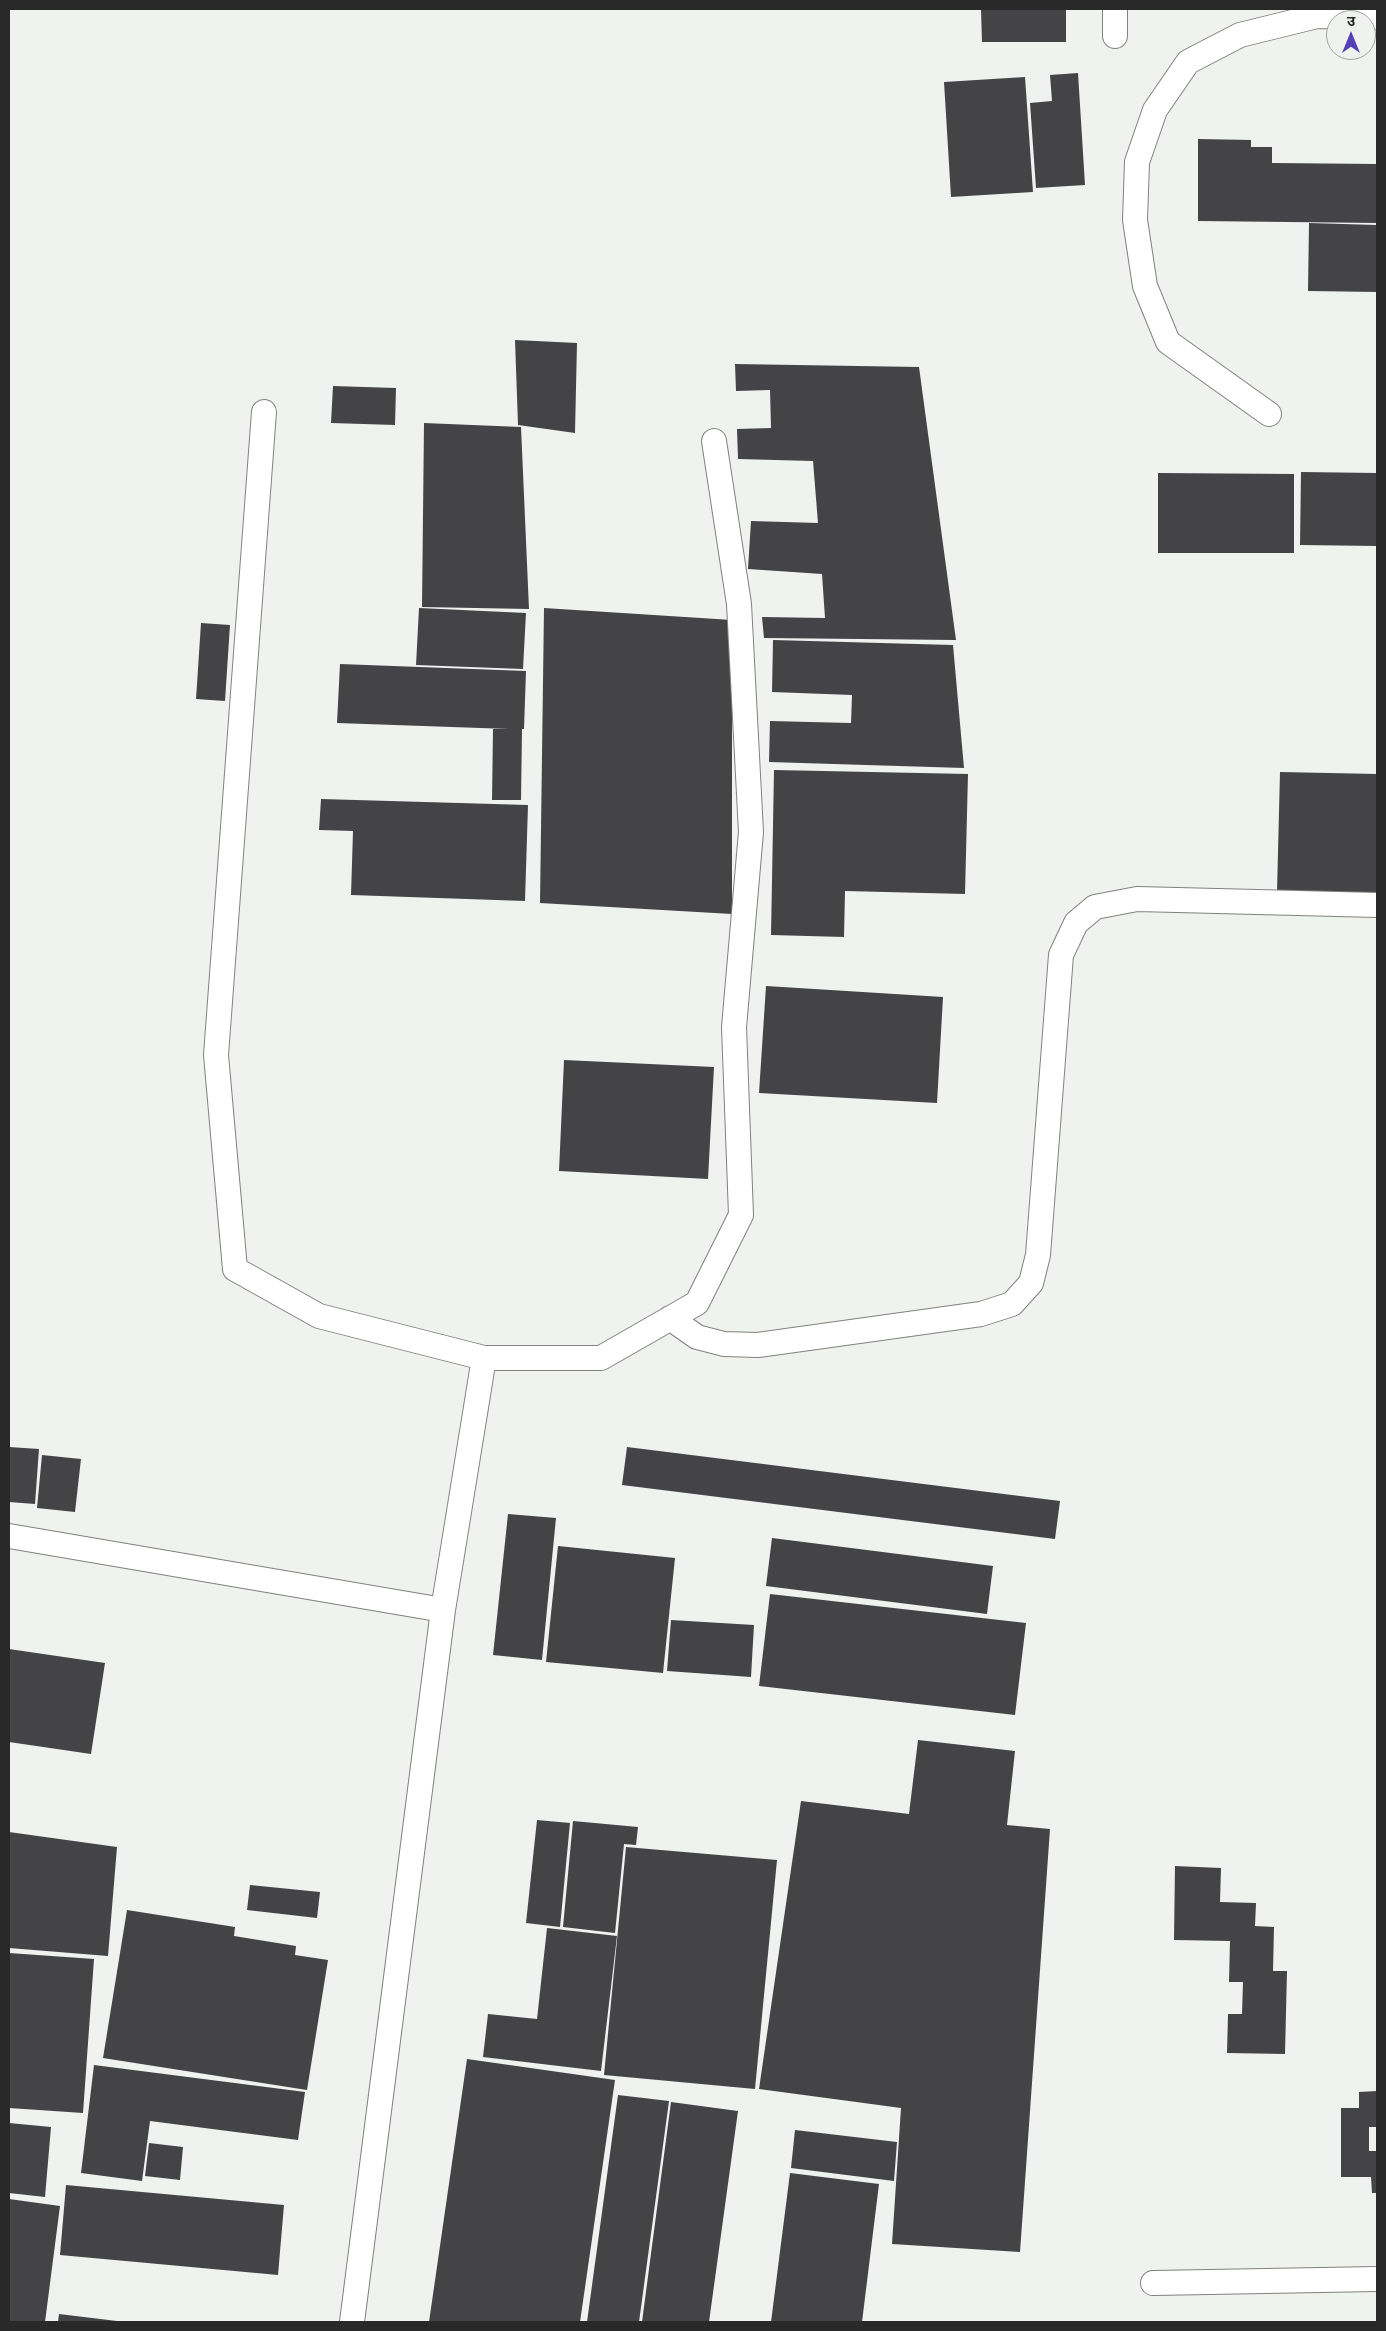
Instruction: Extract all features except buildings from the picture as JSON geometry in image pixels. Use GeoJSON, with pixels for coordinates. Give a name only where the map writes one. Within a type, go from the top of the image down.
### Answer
{"type":"FeatureCollection","features":[{"type":"Feature","properties":{"kind":"lane"},"geometry":{"type":"LineString","coordinates":[[1115,9],[1115,36]]}},
{"type":"Feature","properties":{"kind":"lane"},"geometry":{"type":"LineString","coordinates":[[1270,414],[1168,342],[1145,286],[1135,220],[1137,162],[1155,110],[1188,62],[1240,35],[1317,16],[1377,17]]}},
{"type":"Feature","properties":{"kind":"lane"},"geometry":{"type":"LineString","coordinates":[[264,412],[216,1056],[235,1269],[319,1316],[484,1358],[601,1358],[697,1303],[741,1215],[734,1027],[751,832],[739,604],[714,441]]}},
{"type":"Feature","properties":{"kind":"lane"},"geometry":{"type":"LineString","coordinates":[[670,1318],[697,1337],[724,1344],[758,1345],[981,1314],[1012,1304],[1031,1283],[1038,1256],[1061,955],[1076,923],[1095,907],[1137,899],[1377,905]]}},
{"type":"Feature","properties":{"kind":"lane"},"geometry":{"type":"LineString","coordinates":[[352,2322],[442,1610],[484,1358]]}},
{"type":"Feature","properties":{"kind":"lane"},"geometry":{"type":"LineString","coordinates":[[9,1536],[442,1610]]}},
{"type":"Feature","properties":{"kind":"lane"},"geometry":{"type":"LineString","coordinates":[[1153,2283],[1377,2279]]}}]}
